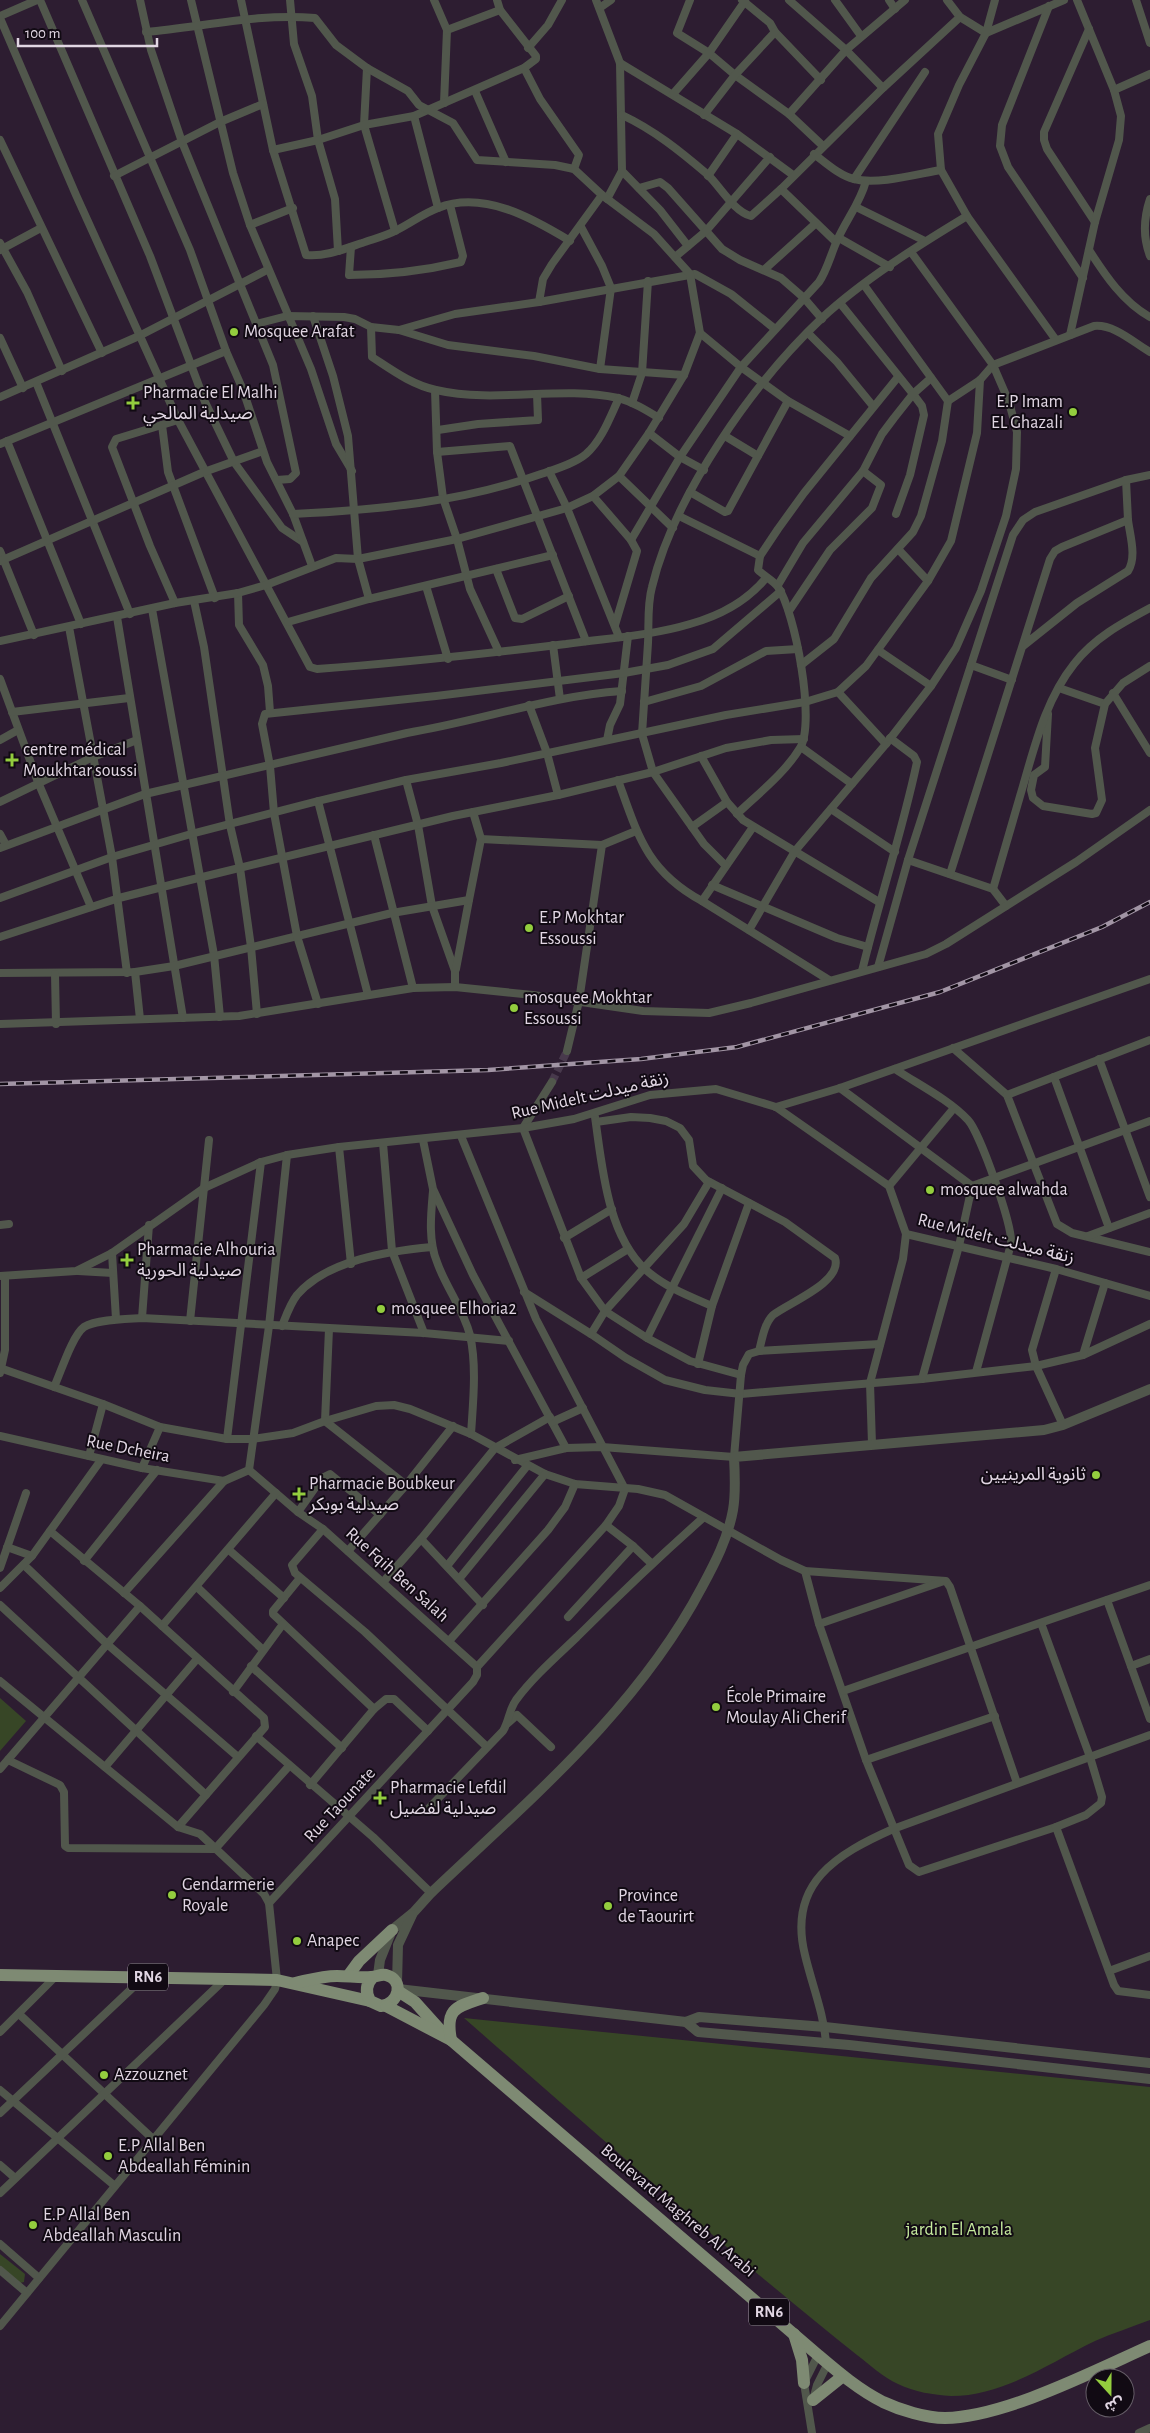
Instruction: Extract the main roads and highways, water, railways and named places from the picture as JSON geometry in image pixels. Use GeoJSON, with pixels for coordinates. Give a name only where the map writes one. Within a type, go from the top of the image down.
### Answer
{"type":"FeatureCollection","features":[{"type":"Feature","properties":{"kind":"main road"},"geometry":{"type":"LineString","coordinates":[[348,1976],[359,1961],[392,1930]]}},
{"type":"Feature","properties":{"kind":"main road","name":"RN6"},"geometry":{"type":"LineString","coordinates":[[0,1975],[277,1980],[370,2001],[377,2006],[386,2006]]}},
{"type":"Feature","properties":{"kind":"main road","name":"RN6"},"geometry":{"type":"LineString","coordinates":[[295,1983],[326,1976],[389,1976],[398,1988]]}},
{"type":"Feature","properties":{"kind":"main road"},"geometry":{"type":"LineString","coordinates":[[370,2001],[366,1991],[369,1981],[375,1976]]}},
{"type":"Feature","properties":{"kind":"main road"},"geometry":{"type":"LineString","coordinates":[[386,2006],[394,2001],[398,1988]]}},
{"type":"Feature","properties":{"kind":"main road","name":"Boulevard Maghreb Al Arabi"},"geometry":{"type":"LineString","coordinates":[[398,1988],[415,2002],[447,2037],[818,2355],[843,2376],[883,2402],[913,2412],[944,2418],[973,2415],[1021,2401],[1150,2346]]}},
{"type":"Feature","properties":{"kind":"main road"},"geometry":{"type":"LineString","coordinates":[[447,2037],[451,2013],[464,2005],[483,1998]]}},
{"type":"Feature","properties":{"kind":"main road","name":"Boulevard Maghreb Al Arabi"},"geometry":{"type":"LineString","coordinates":[[386,2006],[447,2037]]}},
{"type":"Feature","properties":{"kind":"main road"},"geometry":{"type":"LineString","coordinates":[[794,2334],[802,2360],[804,2383]]}},
{"type":"Feature","properties":{"kind":"main road"},"geometry":{"type":"LineString","coordinates":[[813,2400],[843,2376]]}},
{"type":"Feature","properties":{"kind":"tunnel"},"geometry":{"type":"LineString","coordinates":[[552,1082],[567,1051]]}},
{"type":"Feature","properties":{"kind":"railway"},"geometry":{"type":"LineString","coordinates":[[0,1084],[488,1070],[641,1059],[737,1047],[940,992],[1102,927],[1150,902]]}},
{"type":"Feature","properties":{"kind":"place","name":"Mosquee Arafat"},"geometry":{"type":"Point","coordinates":[234,332]}},
{"type":"Feature","properties":{"kind":"place","name":"Pharmacie El Malhi صيدلية المالحي"},"geometry":{"type":"Point","coordinates":[133,403]}},
{"type":"Feature","properties":{"kind":"place","name":"E.P Imam EL Ghazali"},"geometry":{"type":"Point","coordinates":[1073,412]}},
{"type":"Feature","properties":{"kind":"place","name":"centre médical Moukhtar soussi"},"geometry":{"type":"Point","coordinates":[12,760]}},
{"type":"Feature","properties":{"kind":"place","name":"E.P Mokhtar Essoussi"},"geometry":{"type":"Point","coordinates":[529,928]}},
{"type":"Feature","properties":{"kind":"place","name":"mosquee Mokhtar Essoussi"},"geometry":{"type":"Point","coordinates":[514,1008]}},
{"type":"Feature","properties":{"kind":"place","name":"mosquee alwahda"},"geometry":{"type":"Point","coordinates":[930,1190]}},
{"type":"Feature","properties":{"kind":"place","name":"Pharmacie Alhouria صيدلية الحورية"},"geometry":{"type":"Point","coordinates":[127,1260]}},
{"type":"Feature","properties":{"kind":"place","name":"mosquee Elhoria2"},"geometry":{"type":"Point","coordinates":[381,1309]}},
{"type":"Feature","properties":{"kind":"place","name":"ثانوية المرينيين"},"geometry":{"type":"Point","coordinates":[1096,1475]}},
{"type":"Feature","properties":{"kind":"place","name":"Pharmacie Boubkeur صيدلية بوبكر"},"geometry":{"type":"Point","coordinates":[299,1494]}},
{"type":"Feature","properties":{"kind":"place","name":"École Primaire Moulay Ali Cherif"},"geometry":{"type":"Point","coordinates":[716,1707]}},
{"type":"Feature","properties":{"kind":"place","name":"Pharmacie Lefdil صيدلية لفضيل"},"geometry":{"type":"Point","coordinates":[380,1798]}},
{"type":"Feature","properties":{"kind":"place","name":"Gendarmerie Royale"},"geometry":{"type":"Point","coordinates":[172,1895]}},
{"type":"Feature","properties":{"kind":"place","name":"Province de Taourirt"},"geometry":{"type":"Point","coordinates":[608,1906]}},
{"type":"Feature","properties":{"kind":"place","name":"Anapec"},"geometry":{"type":"Point","coordinates":[297,1941]}},
{"type":"Feature","properties":{"kind":"place","name":"Azzouznet"},"geometry":{"type":"Point","coordinates":[104,2075]}},
{"type":"Feature","properties":{"kind":"place","name":"E.P Allal Ben Abdeallah Féminin"},"geometry":{"type":"Point","coordinates":[108,2156]}},
{"type":"Feature","properties":{"kind":"place","name":"E.P Allal Ben Abdeallah Masculin"},"geometry":{"type":"Point","coordinates":[33,2225]}},
{"type":"Feature","properties":{"kind":"park label","name":"jardin El Amala"},"geometry":{"type":"Point","coordinates":[959,2230]}}]}
